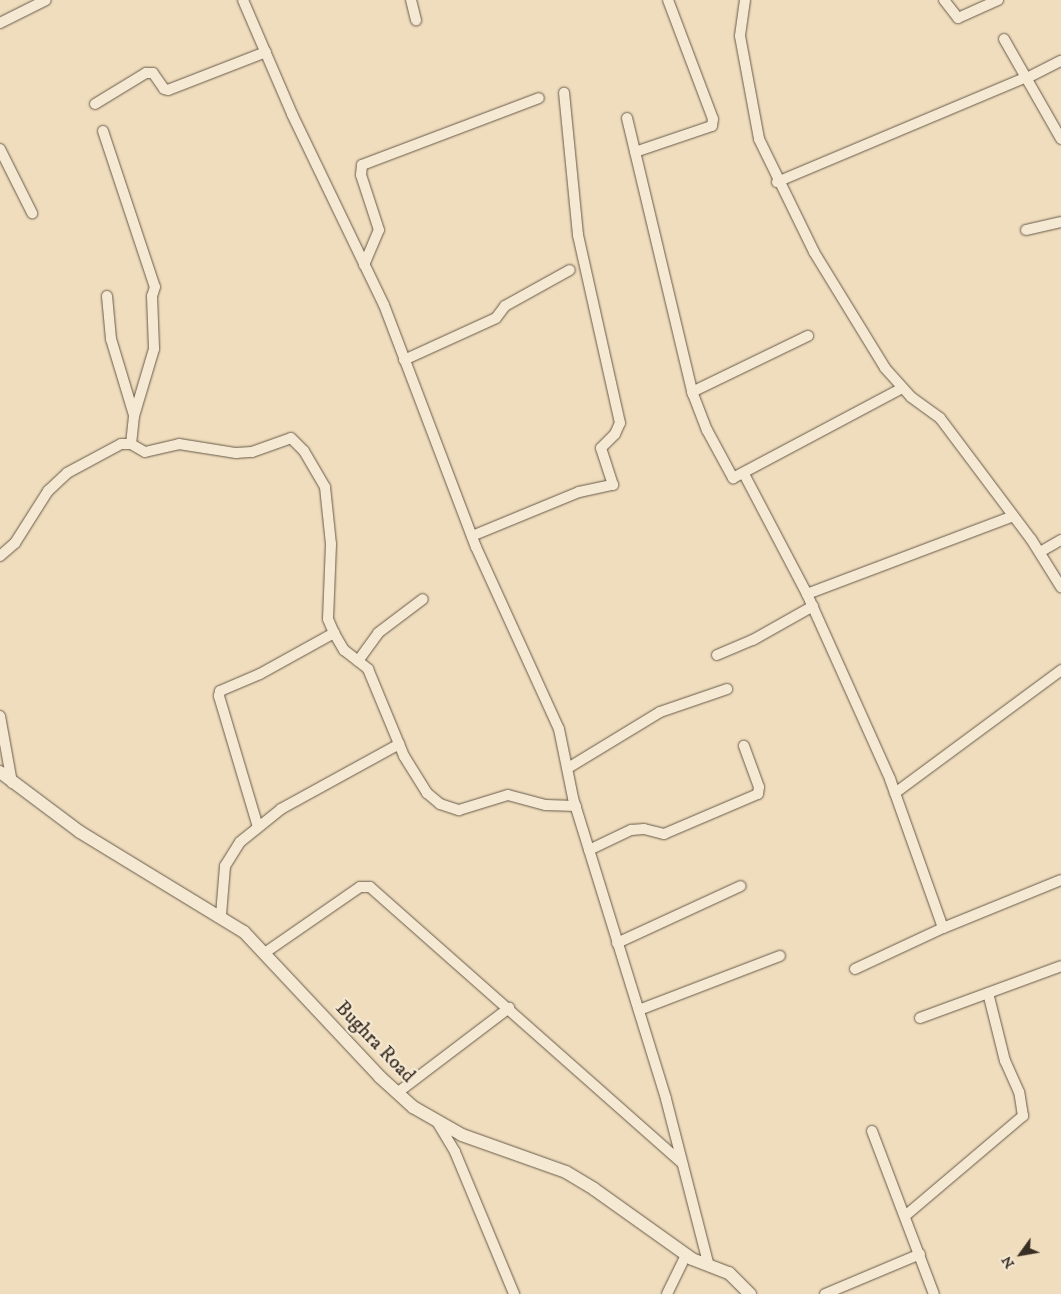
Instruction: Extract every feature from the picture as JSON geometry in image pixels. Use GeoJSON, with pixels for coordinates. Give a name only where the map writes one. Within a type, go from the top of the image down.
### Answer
{"type":"FeatureCollection","features":[{"type":"Feature","properties":{"kind":"street"},"geometry":{"type":"LineString","coordinates":[[0,24],[46,0]]}},
{"type":"Feature","properties":{"kind":"street"},"geometry":{"type":"LineString","coordinates":[[243,0],[364,265],[404,360],[472,536],[559,728],[576,806],[683,1164],[709,1266]]}},
{"type":"Feature","properties":{"kind":"street"},"geometry":{"type":"LineString","coordinates":[[411,0],[416,20]]}},
{"type":"Feature","properties":{"kind":"street"},"geometry":{"type":"LineString","coordinates":[[635,152],[712,126],[713,118],[668,0]]}},
{"type":"Feature","properties":{"kind":"street"},"geometry":{"type":"LineString","coordinates":[[745,0],[740,36],[754,121],[777,182],[814,252],[885,368],[902,388],[940,418],[1040,552],[1061,587]]}},
{"type":"Feature","properties":{"kind":"street"},"geometry":{"type":"LineString","coordinates":[[944,0],[958,18],[998,0]]}},
{"type":"Feature","properties":{"kind":"street"},"geometry":{"type":"LineString","coordinates":[[1004,39],[1061,139]]}},
{"type":"Feature","properties":{"kind":"street"},"geometry":{"type":"LineString","coordinates":[[95,104],[146,72],[153,73],[164,90],[168,90],[266,52]]}},
{"type":"Feature","properties":{"kind":"street"},"geometry":{"type":"LineString","coordinates":[[777,182],[1026,78],[1061,61]]}},
{"type":"Feature","properties":{"kind":"street"},"geometry":{"type":"LineString","coordinates":[[472,536],[579,492],[613,485],[600,448],[615,434],[620,423],[578,236],[564,93]]}},
{"type":"Feature","properties":{"kind":"street"},"geometry":{"type":"LineString","coordinates":[[364,265],[379,230],[361,175],[362,166],[539,98]]}},
{"type":"Feature","properties":{"kind":"street"},"geometry":{"type":"LineString","coordinates":[[628,118],[692,392],[733,478],[744,474],[902,388]]}},
{"type":"Feature","properties":{"kind":"street"},"geometry":{"type":"LineString","coordinates":[[103,131],[155,287],[152,296],[154,348],[134,416],[131,444]]}},
{"type":"Feature","properties":{"kind":"street"},"geometry":{"type":"LineString","coordinates":[[0,149],[32,213]]}},
{"type":"Feature","properties":{"kind":"street"},"geometry":{"type":"LineString","coordinates":[[1026,230],[1061,222]]}},
{"type":"Feature","properties":{"kind":"street"},"geometry":{"type":"LineString","coordinates":[[404,360],[496,318],[505,306],[570,270]]}},
{"type":"Feature","properties":{"kind":"street"},"geometry":{"type":"LineString","coordinates":[[107,296],[111,340],[134,416]]}},
{"type":"Feature","properties":{"kind":"street"},"geometry":{"type":"LineString","coordinates":[[692,392],[808,336]]}},
{"type":"Feature","properties":{"kind":"street"},"geometry":{"type":"LineString","coordinates":[[0,556],[15,543],[48,491],[67,473],[121,444],[131,444],[145,452],[178,444],[236,453],[252,452],[286,438],[295,440],[325,487],[331,552],[328,619],[344,650],[368,669],[399,744],[427,793],[449,809],[459,810],[508,795],[554,806],[576,806]]}},
{"type":"Feature","properties":{"kind":"street"},"geometry":{"type":"LineString","coordinates":[[744,474],[813,606],[895,793],[943,928]]}},
{"type":"Feature","properties":{"kind":"street"},"geometry":{"type":"LineString","coordinates":[[807,594],[1013,516]]}},
{"type":"Feature","properties":{"kind":"street"},"geometry":{"type":"LineString","coordinates":[[1040,552],[1061,540]]}},
{"type":"Feature","properties":{"kind":"street"},"geometry":{"type":"LineString","coordinates":[[358,661],[378,633],[423,599]]}},
{"type":"Feature","properties":{"kind":"street"},"geometry":{"type":"LineString","coordinates":[[717,655],[753,640],[813,606]]}},
{"type":"Feature","properties":{"kind":"street"},"geometry":{"type":"LineString","coordinates":[[258,827],[219,696],[220,691],[260,674],[334,633]]}},
{"type":"Feature","properties":{"kind":"street"},"geometry":{"type":"LineString","coordinates":[[895,793],[1061,670]]}},
{"type":"Feature","properties":{"kind":"street"},"geometry":{"type":"LineString","coordinates":[[568,768],[660,712],[727,689]]}},
{"type":"Feature","properties":{"kind":"street"},"geometry":{"type":"LineString","coordinates":[[0,716],[12,783]]}},
{"type":"Feature","properties":{"kind":"street"},"geometry":{"type":"LineString","coordinates":[[220,915],[225,866],[240,842],[258,827],[328,781],[399,744]]}},
{"type":"Feature","properties":{"kind":"street"},"geometry":{"type":"LineString","coordinates":[[589,850],[631,830],[644,829],[664,834],[758,794],[759,787],[744,746]]}},
{"type":"Feature","properties":{"kind":"street","name":"Bughra Road"},"geometry":{"type":"LineString","coordinates":[[0,772],[12,783],[80,832],[220,915],[266,952],[396,1093],[436,1120],[462,1134],[566,1172],[594,1189],[686,1255],[729,1274],[750,1294]]}},
{"type":"Feature","properties":{"kind":"street"},"geometry":{"type":"LineString","coordinates":[[855,969],[943,928],[1061,880]]}},
{"type":"Feature","properties":{"kind":"street"},"geometry":{"type":"LineString","coordinates":[[618,943],[740,886]]}},
{"type":"Feature","properties":{"kind":"street"},"geometry":{"type":"LineString","coordinates":[[266,952],[360,887],[370,887],[509,1008],[683,1164]]}},
{"type":"Feature","properties":{"kind":"street"},"geometry":{"type":"LineString","coordinates":[[638,1010],[780,956]]}},
{"type":"Feature","properties":{"kind":"street"},"geometry":{"type":"LineString","coordinates":[[920,1018],[1061,966]]}},
{"type":"Feature","properties":{"kind":"street"},"geometry":{"type":"LineString","coordinates":[[905,1216],[1023,1116],[1019,1092],[1005,1061],[988,993]]}},
{"type":"Feature","properties":{"kind":"street"},"geometry":{"type":"LineString","coordinates":[[396,1093],[509,1008]]}},
{"type":"Feature","properties":{"kind":"street"},"geometry":{"type":"LineString","coordinates":[[436,1120],[455,1152],[514,1294]]}},
{"type":"Feature","properties":{"kind":"street"},"geometry":{"type":"LineString","coordinates":[[872,1131],[934,1294]]}},
{"type":"Feature","properties":{"kind":"street"},"geometry":{"type":"LineString","coordinates":[[825,1294],[920,1254]]}},
{"type":"Feature","properties":{"kind":"street"},"geometry":{"type":"LineString","coordinates":[[668,1292],[686,1255]]}}]}
